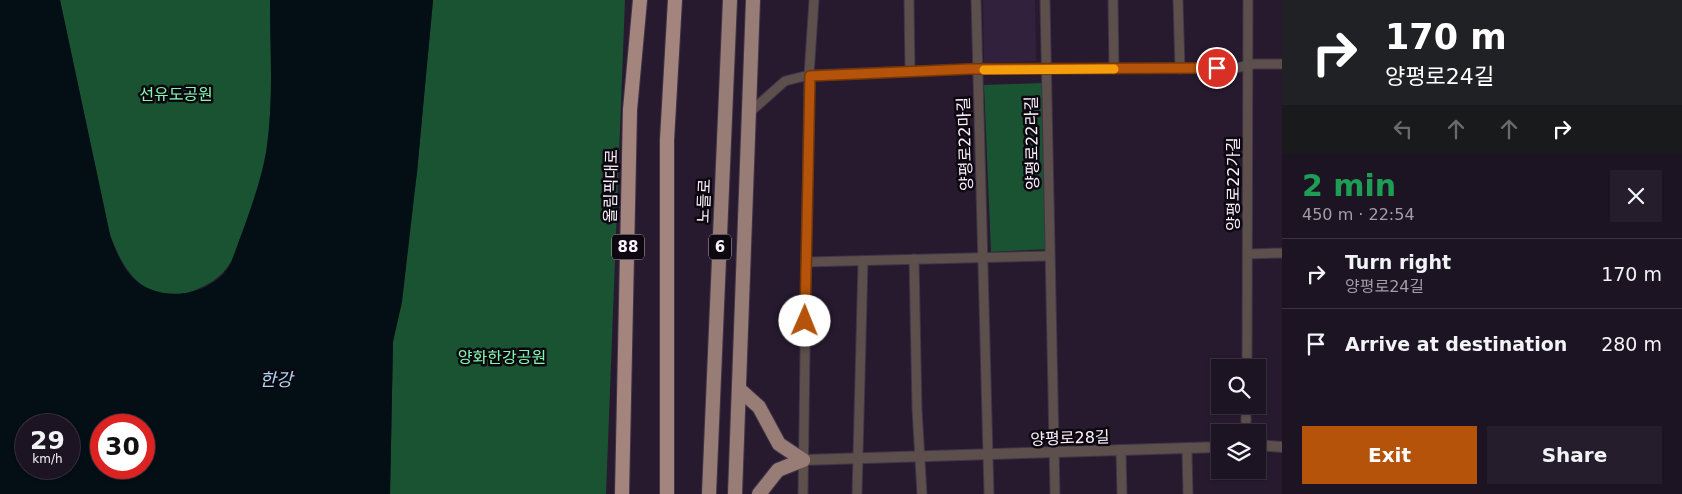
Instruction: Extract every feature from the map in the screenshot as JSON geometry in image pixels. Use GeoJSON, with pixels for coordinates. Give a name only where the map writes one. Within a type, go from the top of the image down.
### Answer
{"type":"FeatureCollection","features":[{"type":"Feature","properties":{"kind":"highway","name":"올림픽대로"},"geometry":{"type":"LineString","coordinates":[[622,494],[630,110],[640,0]]}},
{"type":"Feature","properties":{"kind":"highway","name":"88"},"geometry":{"type":"LineString","coordinates":[[667,494],[667,140],[675,0]]}},
{"type":"Feature","properties":{"kind":"main road","name":"노들로"},"geometry":{"type":"LineString","coordinates":[[709,494],[730,0]]}},
{"type":"Feature","properties":{"kind":"main road","name":"6"},"geometry":{"type":"LineString","coordinates":[[735,494],[753,0]]}},
{"type":"Feature","properties":{"kind":"main road"},"geometry":{"type":"LineString","coordinates":[[739,388],[759,407],[779,444],[803,460]]}},
{"type":"Feature","properties":{"kind":"main road"},"geometry":{"type":"LineString","coordinates":[[759,494],[778,470],[803,460]]}},
{"type":"Feature","properties":{"kind":"street"},"geometry":{"type":"LineString","coordinates":[[803,494],[810,76],[814,0]]}},
{"type":"Feature","properties":{"kind":"street"},"geometry":{"type":"LineString","coordinates":[[909,0],[910,71]]}},
{"type":"Feature","properties":{"kind":"street","name":"양평로22마길"},"geometry":{"type":"LineString","coordinates":[[976,0],[989,494]]}},
{"type":"Feature","properties":{"kind":"street","name":"양평로22라길"},"geometry":{"type":"LineString","coordinates":[[1045,0],[1055,494]]}},
{"type":"Feature","properties":{"kind":"street"},"geometry":{"type":"LineString","coordinates":[[1113,0],[1114,70]]}},
{"type":"Feature","properties":{"kind":"street"},"geometry":{"type":"LineString","coordinates":[[1178,0],[1180,69]]}},
{"type":"Feature","properties":{"kind":"street","name":"양평로22가길"},"geometry":{"type":"LineString","coordinates":[[1247,359],[1248,0]]}},
{"type":"Feature","properties":{"kind":"street"},"geometry":{"type":"LineString","coordinates":[[749,113],[785,82],[810,76],[910,71],[1236,68],[1249,65],[1282,64]]}},
{"type":"Feature","properties":{"kind":"street"},"geometry":{"type":"LineString","coordinates":[[1248,254],[1282,253]]}},
{"type":"Feature","properties":{"kind":"street"},"geometry":{"type":"LineString","coordinates":[[806,262],[1050,256]]}},
{"type":"Feature","properties":{"kind":"street"},"geometry":{"type":"LineString","coordinates":[[914,259],[917,409],[922,494]]}},
{"type":"Feature","properties":{"kind":"street"},"geometry":{"type":"LineString","coordinates":[[857,494],[863,260]]}},
{"type":"Feature","properties":{"kind":"street"},"geometry":{"type":"LineString","coordinates":[[1266,446],[1282,447]]}},
{"type":"Feature","properties":{"kind":"street","name":"양평로28길"},"geometry":{"type":"LineString","coordinates":[[803,460],[1211,448]]}},
{"type":"Feature","properties":{"kind":"street"},"geometry":{"type":"LineString","coordinates":[[1187,450],[1188,494]]}},
{"type":"Feature","properties":{"kind":"street"},"geometry":{"type":"LineString","coordinates":[[1121,452],[1122,494]]}},
{"type":"Feature","properties":{"kind":"shaded area"},"geometry":{"type":"Polygon","coordinates":[[[983,0],[1035,0],[1036,61],[984,63],[983,0]]]}},
{"type":"Feature","properties":{"kind":"green space","name":"선유도공원"},"geometry":{"type":"Polygon","coordinates":[[[60,0],[270,0],[270,115],[266,152],[257,189],[234,255],[225,270],[211,283],[186,293],[159,293],[139,283],[119,256],[110,235],[60,0]]]}},
{"type":"Feature","properties":{"kind":"green space","name":"양화한강공원"},"geometry":{"type":"Polygon","coordinates":[[[433,0],[625,0],[606,494],[390,494],[393,342],[417,172],[433,0]]]}},
{"type":"Feature","properties":{"kind":"green space"},"geometry":{"type":"Polygon","coordinates":[[[1042,83],[1049,249],[991,252],[984,85],[1042,83]]]}},
{"type":"Feature","properties":{"kind":"water","name":"한강"},"geometry":{"type":"Polygon","coordinates":[[[0,0],[60,0],[110,235],[121,262],[131,276],[142,285],[155,291],[170,294],[199,290],[223,275],[231,263],[251,208],[266,153],[270,115],[270,0],[433,0],[417,172],[402,302],[393,342],[390,494],[0,494],[0,0]]]}},
{"type":"Feature","properties":{"kind":"slow traffic"},"geometry":{"type":"LineString","coordinates":[[984,70],[1114,69]]}},
{"type":"Feature","properties":{"kind":"route"},"geometry":{"type":"LineString","coordinates":[[805,321],[810,76],[969,69],[1217,68]]}}]}
